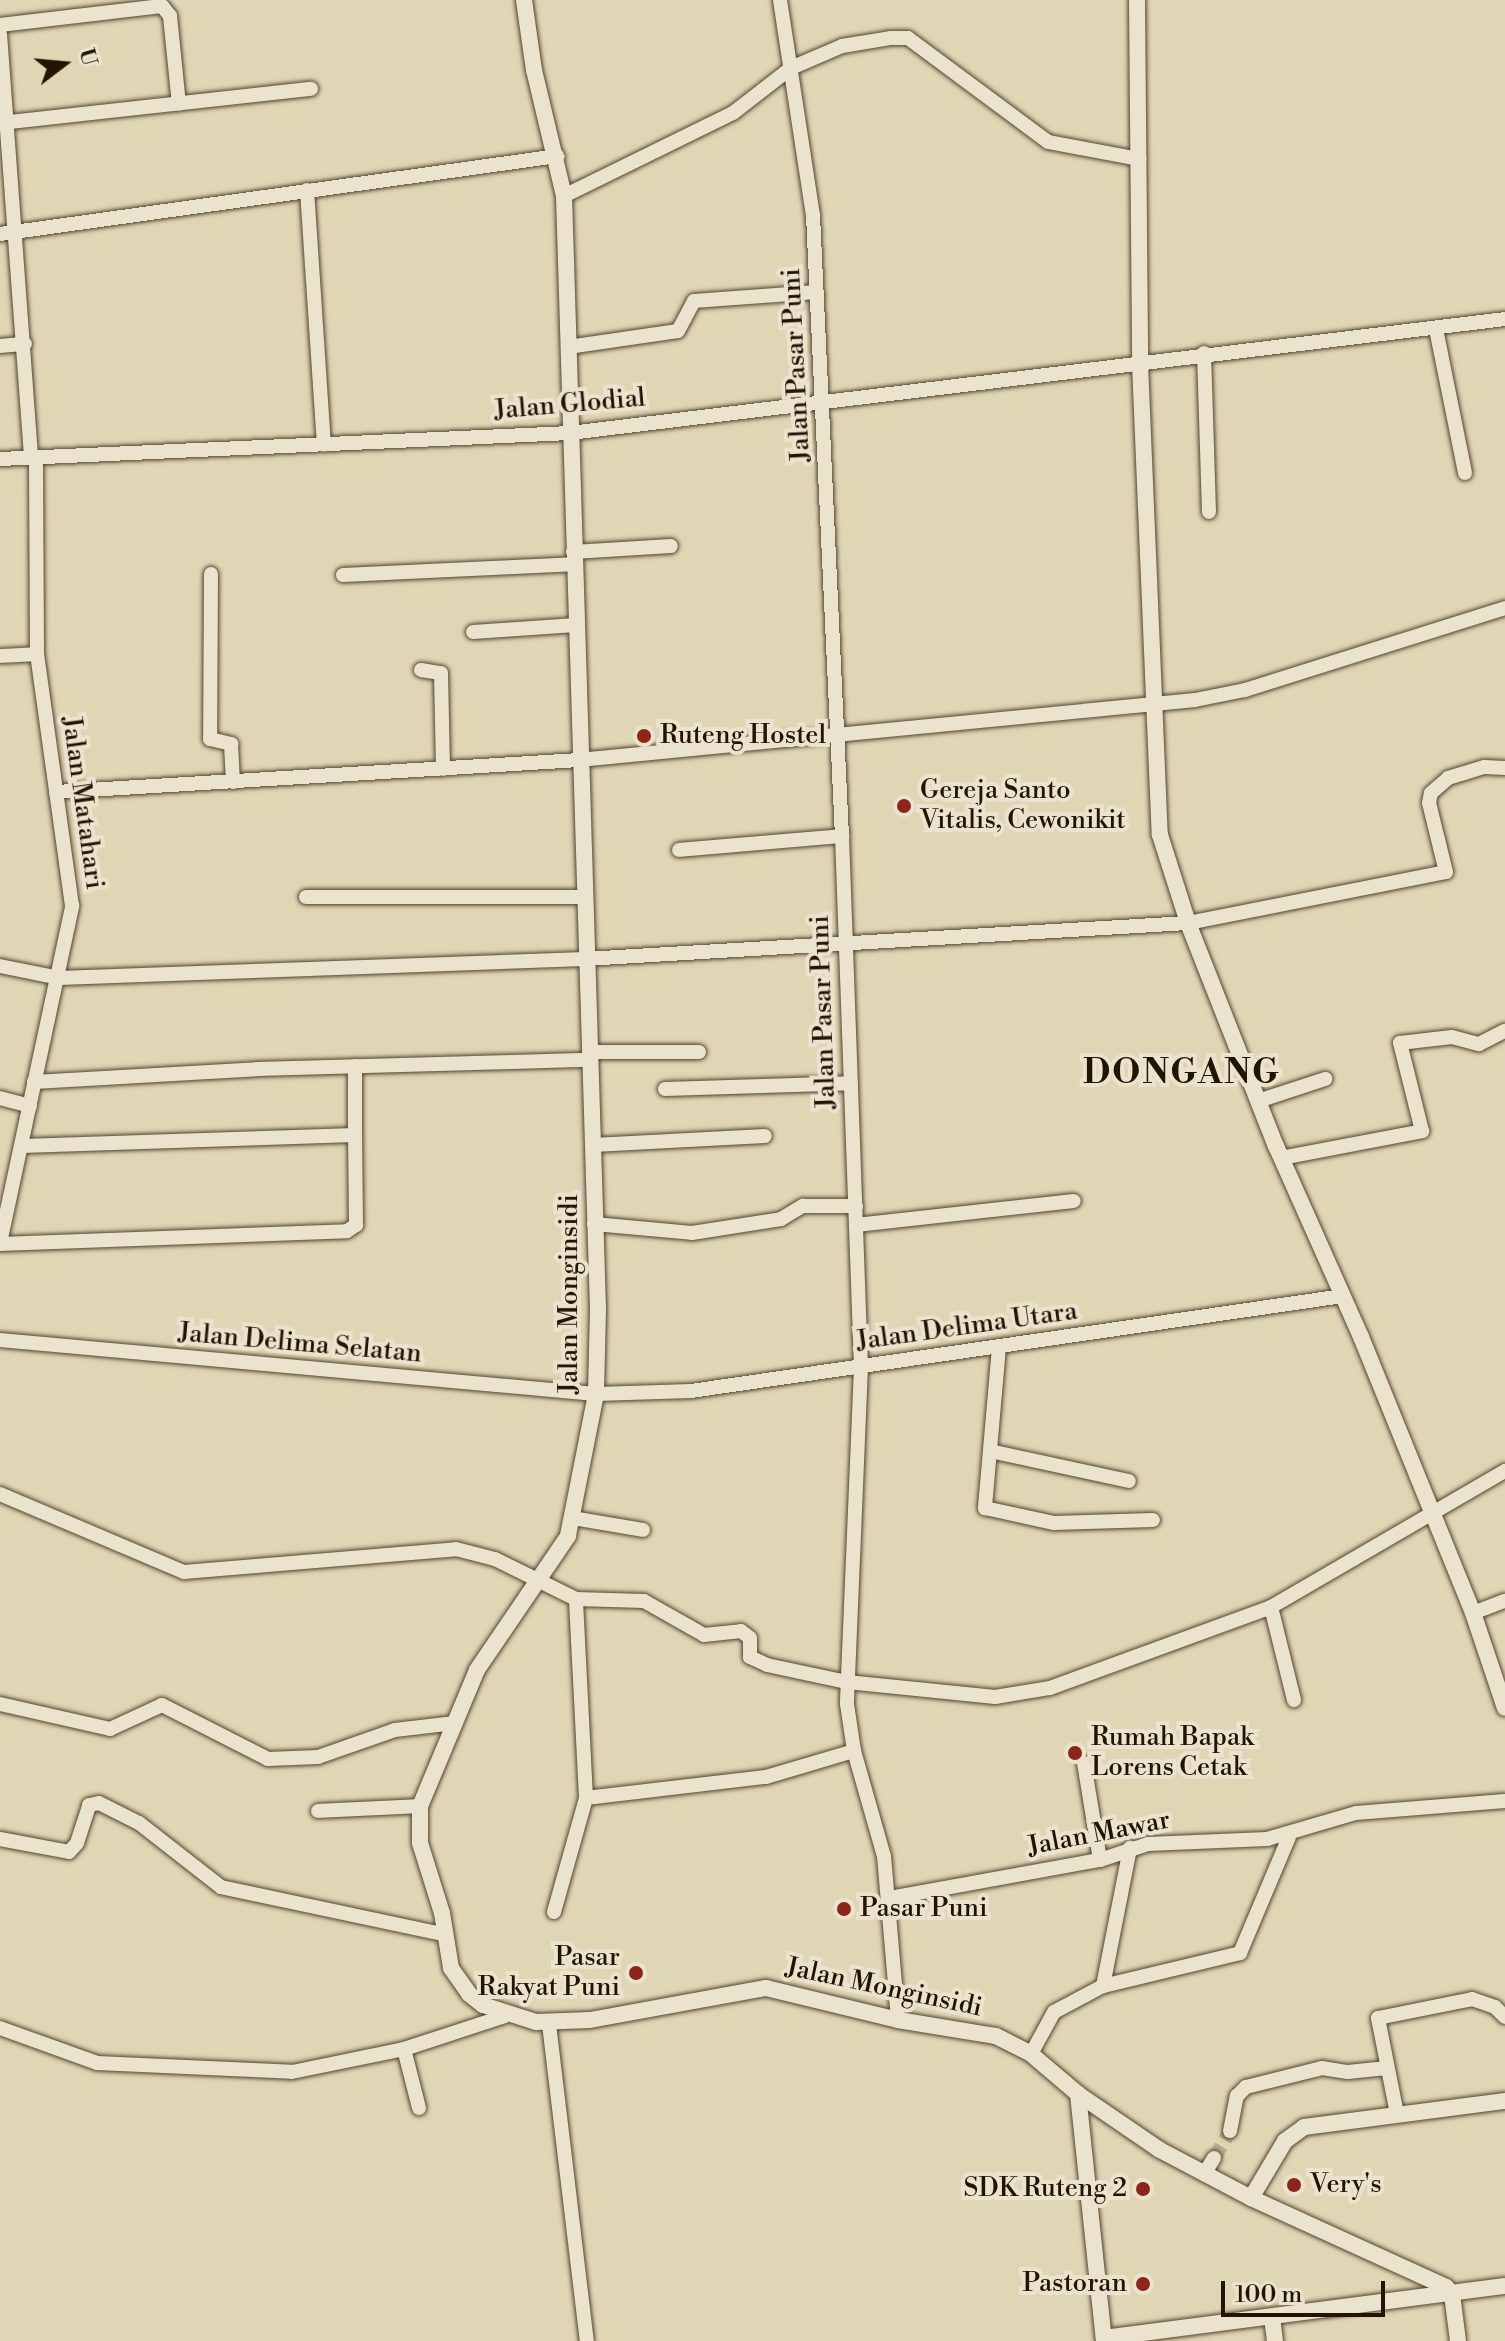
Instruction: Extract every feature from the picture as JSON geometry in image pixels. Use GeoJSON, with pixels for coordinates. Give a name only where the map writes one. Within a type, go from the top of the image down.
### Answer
{"type":"FeatureCollection","features":[{"type":"Feature","properties":{"kind":"street","name":"Jalan Monginsidi"},"geometry":{"type":"LineString","coordinates":[[524,0],[534,70],[558,156],[564,196],[583,897],[593,1145],[596,1394],[573,1518],[538,1583],[477,1670],[420,1806],[420,1843],[459,1983],[505,2016],[549,2024],[766,1988],[898,2020],[996,2036],[1031,2054],[1114,2120],[1204,2174],[1438,2282],[1452,2294]]}},
{"type":"Feature","properties":{"kind":"street","name":"Jalan Pasar Puni"},"geometry":{"type":"LineString","coordinates":[[780,0],[813,215],[842,836],[861,1367],[855,1593],[847,1682],[854,1751],[890,1898],[898,2020]]}},
{"type":"Feature","properties":{"kind":"street"},"geometry":{"type":"LineString","coordinates":[[1137,0],[1140,364],[1158,824],[1188,923],[1281,1158],[1343,1296],[1473,1613],[1505,1708]]}},
{"type":"Feature","properties":{"kind":"street"},"geometry":{"type":"LineString","coordinates":[[0,25],[162,6],[170,16],[179,104]]}},
{"type":"Feature","properties":{"kind":"street","name":"Jalan Matahari"},"geometry":{"type":"LineString","coordinates":[[0,34],[4,123],[16,232],[33,458],[37,654],[72,906],[0,1244]]}},
{"type":"Feature","properties":{"kind":"street"},"geometry":{"type":"LineString","coordinates":[[564,196],[733,113],[791,68],[842,46],[908,38],[1048,142],[1139,159]]}},
{"type":"Feature","properties":{"kind":"street"},"geometry":{"type":"LineString","coordinates":[[4,123],[311,89]]}},
{"type":"Feature","properties":{"kind":"street"},"geometry":{"type":"LineString","coordinates":[[0,234],[558,156]]}},
{"type":"Feature","properties":{"kind":"street"},"geometry":{"type":"LineString","coordinates":[[307,190],[324,444]]}},
{"type":"Feature","properties":{"kind":"street"},"geometry":{"type":"LineString","coordinates":[[568,347],[636,341],[678,331],[694,301],[817,292]]}},
{"type":"Feature","properties":{"kind":"street","name":"Jalan Glodial"},"geometry":{"type":"LineString","coordinates":[[0,459],[570,433],[1140,364],[1204,353],[1505,319]]}},
{"type":"Feature","properties":{"kind":"street"},"geometry":{"type":"LineString","coordinates":[[1436,329],[1465,473]]}},
{"type":"Feature","properties":{"kind":"street"},"geometry":{"type":"LineString","coordinates":[[0,346],[25,344]]}},
{"type":"Feature","properties":{"kind":"street"},"geometry":{"type":"LineString","coordinates":[[1204,353],[1209,512]]}},
{"type":"Feature","properties":{"kind":"street"},"geometry":{"type":"LineString","coordinates":[[343,575],[573,558],[671,546]]}},
{"type":"Feature","properties":{"kind":"street"},"geometry":{"type":"LineString","coordinates":[[211,574],[210,739],[231,744],[233,782]]}},
{"type":"Feature","properties":{"kind":"street"},"geometry":{"type":"LineString","coordinates":[[56,792],[579,760],[1152,704],[1245,690],[1505,608]]}},
{"type":"Feature","properties":{"kind":"street"},"geometry":{"type":"LineString","coordinates":[[473,632],[576,625]]}},
{"type":"Feature","properties":{"kind":"street"},"geometry":{"type":"LineString","coordinates":[[0,656],[37,654]]}},
{"type":"Feature","properties":{"kind":"street"},"geometry":{"type":"LineString","coordinates":[[421,670],[441,673],[443,769]]}},
{"type":"Feature","properties":{"kind":"street"},"geometry":{"type":"LineString","coordinates":[[0,966],[59,978],[585,959],[1188,923],[1446,872],[1429,803],[1431,793],[1448,778],[1484,767],[1505,768]]}},
{"type":"Feature","properties":{"kind":"street"},"geometry":{"type":"LineString","coordinates":[[679,850],[842,836]]}},
{"type":"Feature","properties":{"kind":"street"},"geometry":{"type":"LineString","coordinates":[[306,897],[583,897]]}},
{"type":"Feature","properties":{"kind":"street"},"geometry":{"type":"LineString","coordinates":[[1281,1158],[1422,1131],[1400,1043],[1452,1037],[1479,1044],[1505,1031]]}},
{"type":"Feature","properties":{"kind":"street"},"geometry":{"type":"LineString","coordinates":[[34,1082],[699,1052]]}},
{"type":"Feature","properties":{"kind":"street"},"geometry":{"type":"LineString","coordinates":[[0,1244],[347,1231],[356,1225],[355,1066]]}},
{"type":"Feature","properties":{"kind":"street"},"geometry":{"type":"LineString","coordinates":[[1258,1101],[1325,1079]]}},
{"type":"Feature","properties":{"kind":"street"},"geometry":{"type":"LineString","coordinates":[[665,1089],[851,1083]]}},
{"type":"Feature","properties":{"kind":"street"},"geometry":{"type":"LineString","coordinates":[[0,1098],[30,1106]]}},
{"type":"Feature","properties":{"kind":"street"},"geometry":{"type":"LineString","coordinates":[[22,1146],[355,1135]]}},
{"type":"Feature","properties":{"kind":"street"},"geometry":{"type":"LineString","coordinates":[[593,1145],[765,1136]]}},
{"type":"Feature","properties":{"kind":"street"},"geometry":{"type":"LineString","coordinates":[[856,1225],[1074,1201]]}},
{"type":"Feature","properties":{"kind":"street"},"geometry":{"type":"LineString","coordinates":[[594,1224],[703,1232],[781,1219],[803,1206],[856,1206]]}},
{"type":"Feature","properties":{"kind":"street","name":"Jalan Delima Utara"},"geometry":{"type":"LineString","coordinates":[[596,1394],[691,1391],[1343,1296]]}},
{"type":"Feature","properties":{"kind":"street","name":"Jalan Delima Selatan"},"geometry":{"type":"LineString","coordinates":[[0,1340],[596,1394]]}},
{"type":"Feature","properties":{"kind":"street"},"geometry":{"type":"LineString","coordinates":[[999,1347],[986,1509],[1054,1523],[1153,1520]]}},
{"type":"Feature","properties":{"kind":"street"},"geometry":{"type":"LineString","coordinates":[[990,1451],[1129,1481]]}},
{"type":"Feature","properties":{"kind":"street"},"geometry":{"type":"LineString","coordinates":[[0,1494],[194,1574],[327,1557],[456,1549],[495,1559],[538,1583],[576,1599],[644,1601],[704,1635],[747,1634],[753,1661],[847,1682],[1020,1695],[1158,1653],[1271,1607],[1505,1471]]}},
{"type":"Feature","properties":{"kind":"street"},"geometry":{"type":"LineString","coordinates":[[573,1518],[643,1530]]}},
{"type":"Feature","properties":{"kind":"street"},"geometry":{"type":"LineString","coordinates":[[554,1912],[586,1798],[576,1599]]}},
{"type":"Feature","properties":{"kind":"street"},"geometry":{"type":"LineString","coordinates":[[1473,1613],[1505,1601]]}},
{"type":"Feature","properties":{"kind":"street"},"geometry":{"type":"LineString","coordinates":[[1271,1607],[1294,1700]]}},
{"type":"Feature","properties":{"kind":"street"},"geometry":{"type":"LineString","coordinates":[[0,1704],[110,1729],[162,1705],[268,1759],[318,1757],[395,1730],[455,1723]]}},
{"type":"Feature","properties":{"kind":"street"},"geometry":{"type":"LineString","coordinates":[[586,1798],[766,1777],[854,1751]]}},
{"type":"Feature","properties":{"kind":"street"},"geometry":{"type":"LineString","coordinates":[[1084,1763],[1100,1860]]}},
{"type":"Feature","properties":{"kind":"street","name":"Jalan Mawar"},"geometry":{"type":"LineString","coordinates":[[890,1898],[1100,1860],[1130,1848],[1289,1837],[1356,1813],[1505,1801]]}},
{"type":"Feature","properties":{"kind":"street"},"geometry":{"type":"LineString","coordinates":[[0,1839],[69,1852],[77,1843],[89,1805],[99,1803],[139,1823],[221,1887],[446,1935]]}},
{"type":"Feature","properties":{"kind":"street"},"geometry":{"type":"LineString","coordinates":[[318,1811],[420,1806]]}},
{"type":"Feature","properties":{"kind":"street"},"geometry":{"type":"LineString","coordinates":[[1031,2054],[1059,2007],[1103,1986],[1240,1953],[1289,1837]]}},
{"type":"Feature","properties":{"kind":"street"},"geometry":{"type":"LineString","coordinates":[[1103,1986],[1130,1848]]}},
{"type":"Feature","properties":{"kind":"street"},"geometry":{"type":"LineString","coordinates":[[1397,2114],[1380,2017],[1472,1999],[1505,2017]]}},
{"type":"Feature","properties":{"kind":"street"},"geometry":{"type":"LineString","coordinates":[[0,2028],[97,2063],[292,2072],[404,2049],[505,2016]]}},
{"type":"Feature","properties":{"kind":"street"},"geometry":{"type":"LineString","coordinates":[[549,2024],[587,2341]]}},
{"type":"Feature","properties":{"kind":"street"},"geometry":{"type":"LineString","coordinates":[[404,2049],[419,2108]]}},
{"type":"Feature","properties":{"kind":"street"},"geometry":{"type":"LineString","coordinates":[[1230,2131],[1237,2096],[1246,2087],[1322,2068],[1348,2072],[1387,2068]]}},
{"type":"Feature","properties":{"kind":"street"},"geometry":{"type":"LineString","coordinates":[[1078,2094],[1085,2134],[1104,2340],[1505,2286]]}},
{"type":"Feature","properties":{"kind":"street"},"geometry":{"type":"LineString","coordinates":[[1251,2198],[1297,2130],[1505,2101]]}},
{"type":"Feature","properties":{"kind":"street"},"geometry":{"type":"LineString","coordinates":[[1085,2134],[1114,2120]]}},
{"type":"Feature","properties":{"kind":"street"},"geometry":{"type":"LineString","coordinates":[[1204,2174],[1214,2158]]}},
{"type":"Feature","properties":{"kind":"street"},"geometry":{"type":"LineString","coordinates":[[1452,2294],[1458,2341]]}},
{"type":"Feature","properties":{"kind":"street"},"geometry":{"type":"LineString","coordinates":[[1272,2317],[1275,2341]]}},
{"type":"Feature","properties":{"kind":"tunnel"},"geometry":{"type":"LineString","coordinates":[[1214,2158],[1230,2131]]}},
{"type":"Feature","properties":{"kind":"place","name":"Ruteng Hostel"},"geometry":{"type":"Point","coordinates":[644,736]}},
{"type":"Feature","properties":{"kind":"place","name":"Gereja Santo Vitalis, Cewonikit"},"geometry":{"type":"Point","coordinates":[904,806]}},
{"type":"Feature","properties":{"kind":"place","name":"Rumah Bapak Lorens Cetak"},"geometry":{"type":"Point","coordinates":[1075,1753]}},
{"type":"Feature","properties":{"kind":"place","name":"Pasar Puni"},"geometry":{"type":"Point","coordinates":[844,1909]}},
{"type":"Feature","properties":{"kind":"place","name":"Pasar Rakyat Puni"},"geometry":{"type":"Point","coordinates":[636,1973]}},
{"type":"Feature","properties":{"kind":"place","name":"Very's"},"geometry":{"type":"Point","coordinates":[1294,2185]}},
{"type":"Feature","properties":{"kind":"place","name":"SDK Ruteng 2"},"geometry":{"type":"Point","coordinates":[1143,2189]}},
{"type":"Feature","properties":{"kind":"place","name":"Pastoran"},"geometry":{"type":"Point","coordinates":[1143,2284]}},
{"type":"Feature","properties":{"kind":"district","name":"DONGANG"},"geometry":{"type":"Point","coordinates":[1182,1074]}}]}
